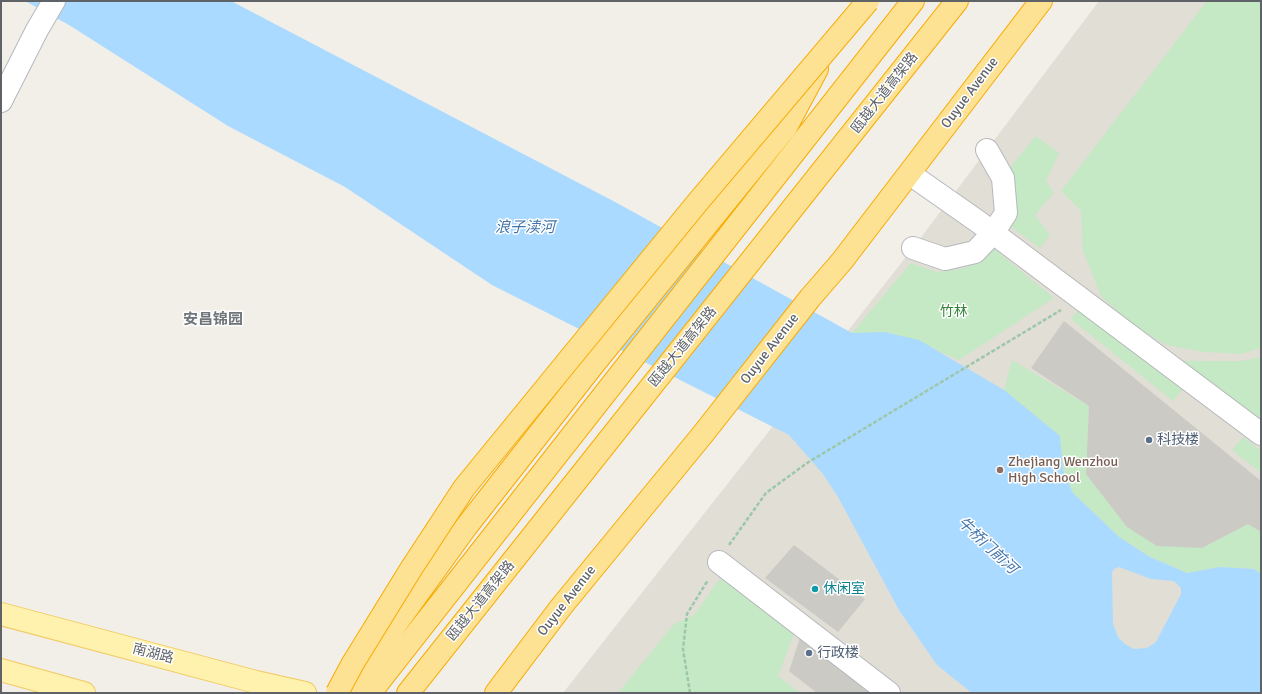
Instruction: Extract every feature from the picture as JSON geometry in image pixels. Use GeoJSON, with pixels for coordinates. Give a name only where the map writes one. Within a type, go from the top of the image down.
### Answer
{"type":"FeatureCollection","features":[{"type":"Feature","properties":{"kind":"highway"},"geometry":{"type":"LineString","coordinates":[[346,693],[466,527],[593,365],[786,127],[854,1]]}},
{"type":"Feature","properties":{"kind":"highway"},"geometry":{"type":"LineString","coordinates":[[337,693],[352,663],[464,488],[697,202],[868,1]]}},
{"type":"Feature","properties":{"kind":"highway","name":"瓯越大道高架路"},"geometry":{"type":"LineString","coordinates":[[370,693],[913,1]]}},
{"type":"Feature","properties":{"kind":"highway","name":"瓯越大道高架路"},"geometry":{"type":"LineString","coordinates":[[408,693],[957,1]]}},
{"type":"Feature","properties":{"kind":"highway","name":"Ouyue Avenue"},"geometry":{"type":"LineString","coordinates":[[496,693],[561,607],[703,434],[810,298],[847,254],[1041,1]]}},
{"type":"Feature","properties":{"kind":"main road","name":"南湖路"},"geometry":{"type":"LineString","coordinates":[[1,614],[256,682],[305,693]]}},
{"type":"Feature","properties":{"kind":"main road"},"geometry":{"type":"LineString","coordinates":[[1,670],[84,693]]}},
{"type":"Feature","properties":{"kind":"street"},"geometry":{"type":"LineString","coordinates":[[1,101],[37,30],[54,1]]}},
{"type":"Feature","properties":{"kind":"street"},"geometry":{"type":"LineString","coordinates":[[913,248],[945,259],[975,252],[993,233],[1006,213],[1003,178],[986,150]]}},
{"type":"Feature","properties":{"kind":"street"},"geometry":{"type":"LineString","coordinates":[[920,181],[1080,298],[1258,425]]}},
{"type":"Feature","properties":{"kind":"street"},"geometry":{"type":"LineString","coordinates":[[719,562],[889,693]]}},
{"type":"Feature","properties":{"kind":"path"},"geometry":{"type":"LineString","coordinates":[[807,464],[1080,298]]}},
{"type":"Feature","properties":{"kind":"shaded area","name":"Zhejiang Wenzhou High School"},"geometry":{"type":"Polygon","coordinates":[[[1099,1],[1261,1],[1261,693],[563,693],[913,248],[1099,1]]]}},
{"type":"Feature","properties":{"kind":"green space"},"geometry":{"type":"Polygon","coordinates":[[[1207,1],[1261,1],[1261,348],[1241,354],[1204,352],[1166,345],[1133,325],[1101,296],[1083,251],[1081,211],[1061,191],[1207,1]]]}},
{"type":"Feature","properties":{"kind":"green space"},"geometry":{"type":"Polygon","coordinates":[[[1036,136],[1059,153],[1046,181],[1054,193],[1035,215],[1050,235],[1040,248],[1007,224],[1016,208],[1016,190],[1007,171],[1036,136]]]}},
{"type":"Feature","properties":{"kind":"green space","name":"竹林"},"geometry":{"type":"Polygon","coordinates":[[[993,248],[1054,298],[959,360],[908,338],[852,333],[911,263],[936,272],[960,269],[982,262],[993,248]]]}},
{"type":"Feature","properties":{"kind":"green space"},"geometry":{"type":"Polygon","coordinates":[[[1081,307],[1183,389],[1173,401],[1071,319],[1081,307]]]}},
{"type":"Feature","properties":{"kind":"green space"},"geometry":{"type":"Polygon","coordinates":[[[1261,357],[1261,422],[1181,361],[1242,361],[1261,357]]]}},
{"type":"Feature","properties":{"kind":"green space"},"geometry":{"type":"Polygon","coordinates":[[[1012,360],[1089,406],[1086,474],[1128,527],[1151,542],[1202,548],[1248,524],[1261,532],[1261,574],[1254,569],[1220,567],[1187,573],[1150,557],[1119,537],[1073,493],[1063,470],[1060,436],[1004,390],[1012,360]]]}},
{"type":"Feature","properties":{"kind":"green space"},"geometry":{"type":"Polygon","coordinates":[[[1243,437],[1261,451],[1261,473],[1232,450],[1243,437]]]}},
{"type":"Feature","properties":{"kind":"green space"},"geometry":{"type":"Polygon","coordinates":[[[721,577],[794,634],[778,676],[800,693],[618,693],[674,624],[694,615],[721,577]]]}},
{"type":"Feature","properties":{"kind":"water"},"geometry":{"type":"Polygon","coordinates":[[[25,1],[231,1],[617,203],[852,333],[884,332],[919,340],[1004,390],[1060,436],[1063,470],[1073,493],[1119,537],[1150,557],[1187,573],[1220,567],[1254,569],[1261,574],[1261,693],[972,693],[937,665],[899,610],[838,497],[823,474],[789,435],[492,285],[345,187],[228,126],[69,25],[25,1]],[[1119,567],[1114,569],[1112,573],[1113,624],[1118,637],[1125,644],[1134,649],[1147,648],[1156,642],[1181,594],[1181,588],[1174,581],[1151,579],[1119,567]]]}},
{"type":"Feature","properties":{"kind":"building","name":"科技楼"},"geometry":{"type":"Polygon","coordinates":[[[1064,321],[1261,481],[1261,532],[1248,524],[1202,548],[1157,546],[1127,527],[1086,474],[1089,406],[1031,368],[1064,321]]]}},
{"type":"Feature","properties":{"kind":"building","name":"休闲室"},"geometry":{"type":"Polygon","coordinates":[[[794,545],[865,599],[838,632],[765,578],[794,545]]]}},
{"type":"Feature","properties":{"kind":"building","name":"行政楼"},"geometry":{"type":"Polygon","coordinates":[[[801,635],[872,693],[817,693],[789,671],[801,635]]]}},
{"type":"Feature","properties":{"kind":"place","name":"科技楼"},"geometry":{"type":"Point","coordinates":[1149,440]}},
{"type":"Feature","properties":{"kind":"place","name":"Zhejiang Wenzhou High School"},"geometry":{"type":"Point","coordinates":[1000,470]}},
{"type":"Feature","properties":{"kind":"place","name":"休闲室"},"geometry":{"type":"Point","coordinates":[815,589]}},
{"type":"Feature","properties":{"kind":"place","name":"行政楼"},"geometry":{"type":"Point","coordinates":[809,653]}},
{"type":"Feature","properties":{"kind":"district","name":"安昌锦园"},"geometry":{"type":"Point","coordinates":[213,320]}},
{"type":"Feature","properties":{"kind":"water label","name":"浪子渎河"},"geometry":{"type":"Point","coordinates":[525,228]}},
{"type":"Feature","properties":{"kind":"water label","name":"牛桥门前河"},"geometry":{"type":"Point","coordinates":[987,546]}}]}
